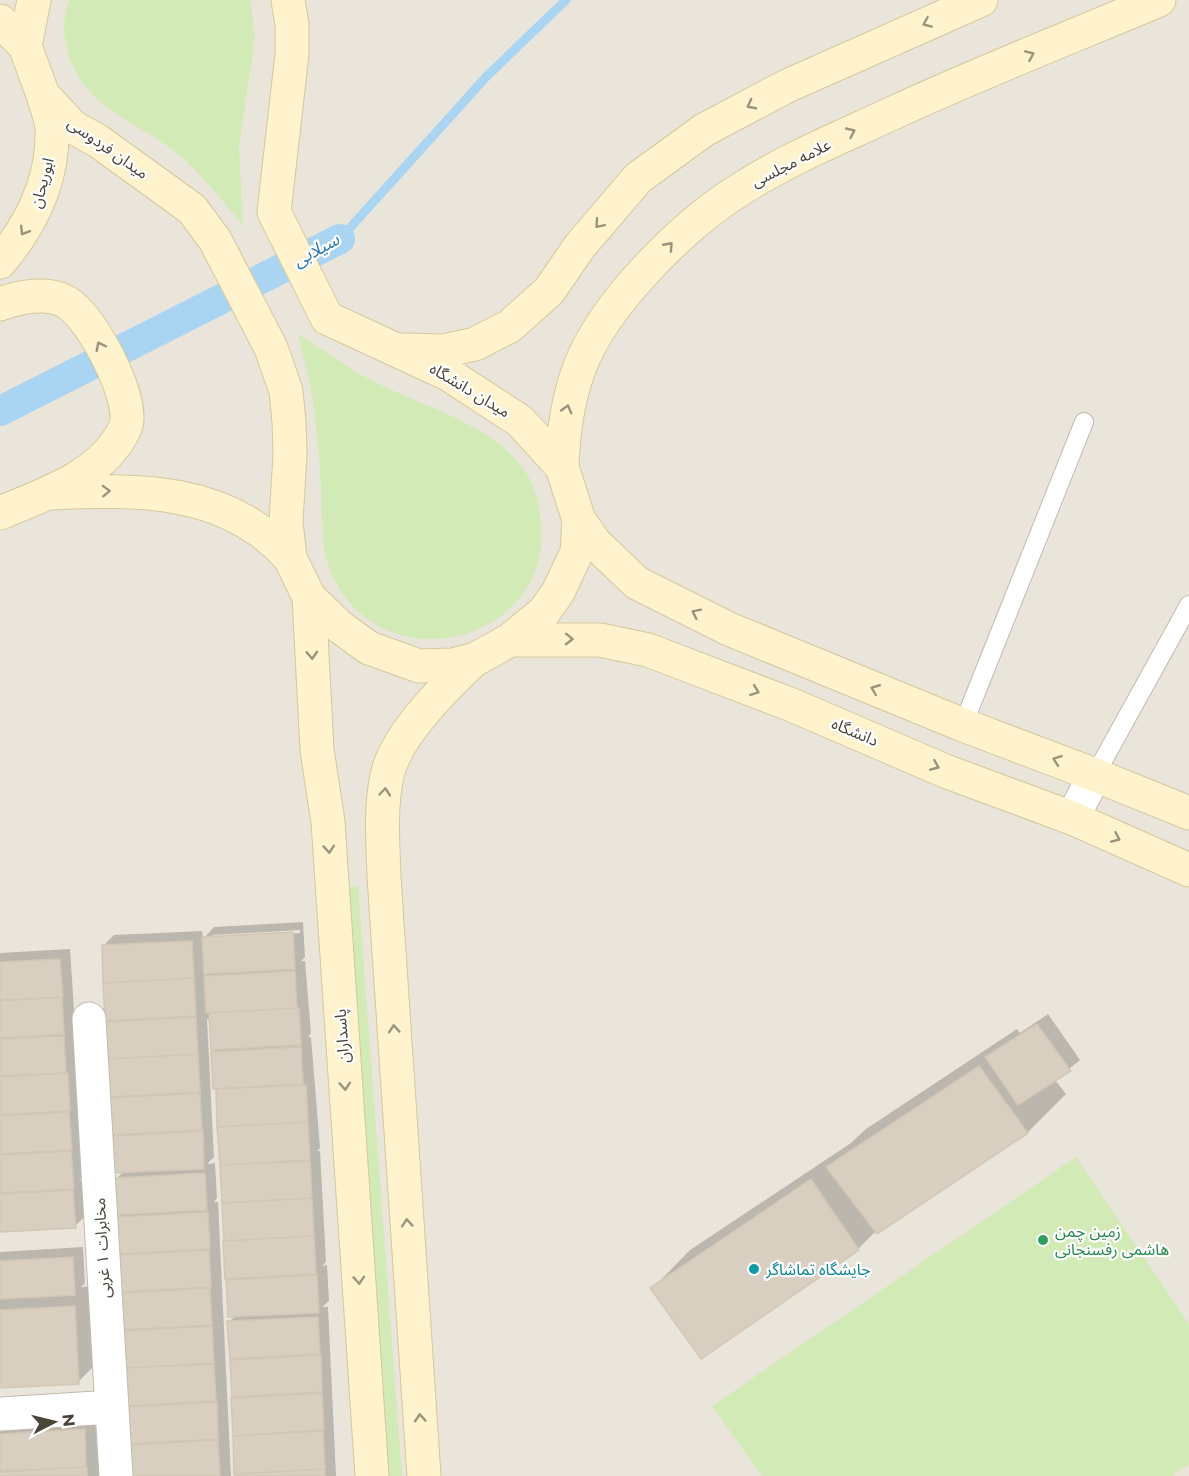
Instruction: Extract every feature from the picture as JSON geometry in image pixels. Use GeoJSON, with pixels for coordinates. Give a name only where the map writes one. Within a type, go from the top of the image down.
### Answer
{"type":"FeatureCollection","features":[{"type":"Feature","properties":{"kind":"main road"},"geometry":{"type":"LineString","coordinates":[[26,46],[34,0]]}},
{"type":"Feature","properties":{"kind":"main road"},"geometry":{"type":"LineString","coordinates":[[398,350],[443,351],[475,344],[510,326],[549,291],[580,246],[638,178],[704,130],[787,86],[981,0]]}},
{"type":"Feature","properties":{"kind":"main road","name":"علامه مجلسی"},"geometry":{"type":"LineString","coordinates":[[562,467],[564,423],[580,368],[601,328],[631,289],[684,230],[741,189],[818,148],[921,100],[1159,0]]}},
{"type":"Feature","properties":{"kind":"main road","name":"میدان دانشگاه"},"geometry":{"type":"LineString","coordinates":[[271,348],[286,391],[289,422],[290,454],[286,522],[290,558],[309,597],[340,627],[369,648],[395,659],[419,666],[453,665],[476,658],[510,640],[544,612],[558,591],[577,552],[579,520],[562,467],[520,421],[489,398],[448,374],[327,318],[274,212],[293,8]]}},
{"type":"Feature","properties":{"kind":"main road"},"geometry":{"type":"LineString","coordinates":[[0,21],[26,46]]}},
{"type":"Feature","properties":{"kind":"main road","name":"میدان فردوسی"},"geometry":{"type":"LineString","coordinates":[[26,46],[44,95],[73,127],[192,209],[215,240],[271,348]]}},
{"type":"Feature","properties":{"kind":"main road","name":"ابوریحان"},"geometry":{"type":"LineString","coordinates":[[0,262],[16,243],[36,212],[50,159],[52,129],[44,95]]}},
{"type":"Feature","properties":{"kind":"main road"},"geometry":{"type":"LineString","coordinates":[[0,304],[49,295],[67,302],[87,319],[125,396],[129,413],[126,426],[116,444],[98,465],[48,493],[0,513]]}},
{"type":"Feature","properties":{"kind":"main road"},"geometry":{"type":"LineString","coordinates":[[48,493],[115,490],[176,495],[213,505],[246,521],[271,537],[290,558]]}},
{"type":"Feature","properties":{"kind":"main road"},"geometry":{"type":"LineString","coordinates":[[579,520],[595,543],[637,583],[729,629],[963,725],[1189,813]]}},
{"type":"Feature","properties":{"kind":"main road","name":"پاسداران"},"geometry":{"type":"LineString","coordinates":[[309,597],[317,750],[328,834],[372,1476]]}},
{"type":"Feature","properties":{"kind":"main road","name":"دانشگاه"},"geometry":{"type":"LineString","coordinates":[[510,640],[600,640],[648,650],[792,705],[945,771],[1072,818],[1189,870]]}},
{"type":"Feature","properties":{"kind":"main road"},"geometry":{"type":"LineString","coordinates":[[424,1476],[382,825],[387,774],[401,746],[444,687],[476,658]]}},
{"type":"Feature","properties":{"kind":"street"},"geometry":{"type":"LineString","coordinates":[[1072,818],[1095,775]]}},
{"type":"Feature","properties":{"kind":"street","name":"مخابرات ۱ غربی"},"geometry":{"type":"LineString","coordinates":[[88,1020],[116,1476]]}},
{"type":"Feature","properties":{"kind":"street"},"geometry":{"type":"LineString","coordinates":[[0,1414],[112,1407]]}},
{"type":"Feature","properties":{"kind":"lane"},"geometry":{"type":"LineString","coordinates":[[963,725],[1084,422]]}},
{"type":"Feature","properties":{"kind":"lane"},"geometry":{"type":"LineString","coordinates":[[1095,775],[1189,605]]}},
{"type":"Feature","properties":{"kind":"shaded area"},"geometry":{"type":"Polygon","coordinates":[[[0,0],[1189,0],[1189,1476],[0,1476],[0,0]]]}},
{"type":"Feature","properties":{"kind":"green space"},"geometry":{"type":"Polygon","coordinates":[[[69,0],[250,0],[255,38],[239,146],[243,225],[208,183],[185,160],[116,114],[87,88],[75,71],[67,50],[64,31],[69,0]]]}},
{"type":"Feature","properties":{"kind":"green space"},"geometry":{"type":"Polygon","coordinates":[[[298,334],[367,378],[471,426],[508,451],[522,467],[530,479],[540,515],[538,564],[521,597],[494,621],[460,636],[424,639],[388,631],[356,610],[332,575],[325,554],[314,407],[298,334]]]}},
{"type":"Feature","properties":{"kind":"green space"},"geometry":{"type":"Polygon","coordinates":[[[358,886],[402,1476],[378,1476],[337,889],[358,886]]]}},
{"type":"Feature","properties":{"kind":"green space","name":"زمین چمن هاشمی رفسنجانی"},"geometry":{"type":"Polygon","coordinates":[[[1076,1157],[1189,1324],[1189,1464],[1172,1476],[762,1476],[712,1406],[1076,1157]]]}},
{"type":"Feature","properties":{"kind":"building"},"geometry":{"type":"Polygon","coordinates":[[[293,932],[295,969],[204,974],[202,937],[293,932]]]}},
{"type":"Feature","properties":{"kind":"building"},"geometry":{"type":"Polygon","coordinates":[[[192,941],[194,978],[103,983],[102,945],[192,941]]]}},
{"type":"Feature","properties":{"kind":"building"},"geometry":{"type":"Polygon","coordinates":[[[60,959],[63,997],[0,1000],[0,962],[60,959]]]}},
{"type":"Feature","properties":{"kind":"building"},"geometry":{"type":"Polygon","coordinates":[[[295,971],[297,1008],[206,1013],[204,976],[295,971]]]}},
{"type":"Feature","properties":{"kind":"building"},"geometry":{"type":"Polygon","coordinates":[[[194,978],[196,1016],[105,1021],[103,983],[194,978]]]}},
{"type":"Feature","properties":{"kind":"building"},"geometry":{"type":"Polygon","coordinates":[[[62,997],[64,1034],[0,1038],[0,1001],[62,997]]]}},
{"type":"Feature","properties":{"kind":"building"},"geometry":{"type":"Polygon","coordinates":[[[299,1008],[301,1045],[211,1050],[209,1013],[299,1008]]]}},
{"type":"Feature","properties":{"kind":"building"},"geometry":{"type":"Polygon","coordinates":[[[196,1017],[198,1054],[107,1059],[106,1022],[196,1017]]]}},
{"type":"Feature","properties":{"kind":"building"},"geometry":{"type":"Polygon","coordinates":[[[1037,1024],[1071,1071],[1018,1105],[985,1057],[1037,1024]]]}},
{"type":"Feature","properties":{"kind":"building"},"geometry":{"type":"Polygon","coordinates":[[[64,1036],[66,1073],[0,1076],[0,1039],[64,1036]]]}},
{"type":"Feature","properties":{"kind":"building"},"geometry":{"type":"Polygon","coordinates":[[[301,1047],[303,1084],[213,1089],[211,1052],[301,1047]]]}},
{"type":"Feature","properties":{"kind":"building"},"geometry":{"type":"Polygon","coordinates":[[[198,1054],[200,1092],[110,1097],[107,1059],[198,1054]]]}},
{"type":"Feature","properties":{"kind":"building","name":"جایشگاه تماشاگر"},"geometry":{"type":"Polygon","coordinates":[[[979,1066],[1028,1133],[877,1234],[826,1167],[979,1066]]]}},
{"type":"Feature","properties":{"kind":"building"},"geometry":{"type":"Polygon","coordinates":[[[68,1073],[70,1111],[0,1115],[0,1077],[68,1073]]]}},
{"type":"Feature","properties":{"kind":"building"},"geometry":{"type":"Polygon","coordinates":[[[306,1085],[308,1122],[217,1127],[216,1089],[306,1085]]]}},
{"type":"Feature","properties":{"kind":"building"},"geometry":{"type":"Polygon","coordinates":[[[200,1093],[202,1130],[111,1135],[109,1098],[200,1093]]]}},
{"type":"Feature","properties":{"kind":"building"},"geometry":{"type":"Polygon","coordinates":[[[69,1112],[72,1150],[0,1154],[0,1116],[69,1112]]]}},
{"type":"Feature","properties":{"kind":"building"},"geometry":{"type":"Polygon","coordinates":[[[308,1122],[310,1160],[220,1165],[217,1127],[308,1122]]]}},
{"type":"Feature","properties":{"kind":"building"},"geometry":{"type":"Polygon","coordinates":[[[203,1131],[204,1169],[114,1173],[112,1136],[203,1131]]]}},
{"type":"Feature","properties":{"kind":"building"},"geometry":{"type":"Polygon","coordinates":[[[71,1151],[74,1189],[0,1193],[0,1155],[71,1151]]]}},
{"type":"Feature","properties":{"kind":"building"},"geometry":{"type":"Polygon","coordinates":[[[310,1161],[312,1198],[222,1203],[220,1165],[310,1161]]]}},
{"type":"Feature","properties":{"kind":"building"},"geometry":{"type":"Polygon","coordinates":[[[205,1173],[207,1210],[117,1215],[115,1178],[205,1173]]]}},
{"type":"Feature","properties":{"kind":"building","name":"جایشگاه تماشاگر"},"geometry":{"type":"Polygon","coordinates":[[[811,1179],[859,1250],[701,1359],[650,1288],[811,1179]]]}},
{"type":"Feature","properties":{"kind":"building"},"geometry":{"type":"Polygon","coordinates":[[[73,1190],[76,1228],[0,1232],[0,1194],[73,1190]]]}},
{"type":"Feature","properties":{"kind":"building"},"geometry":{"type":"Polygon","coordinates":[[[312,1198],[314,1236],[224,1241],[222,1203],[312,1198]]]}},
{"type":"Feature","properties":{"kind":"building"},"geometry":{"type":"Polygon","coordinates":[[[208,1212],[210,1249],[119,1254],[117,1217],[208,1212]]]}},
{"type":"Feature","properties":{"kind":"building"},"geometry":{"type":"Polygon","coordinates":[[[314,1236],[316,1274],[225,1279],[223,1241],[314,1236]]]}},
{"type":"Feature","properties":{"kind":"building"},"geometry":{"type":"Polygon","coordinates":[[[209,1250],[211,1287],[121,1292],[118,1255],[209,1250]]]}},
{"type":"Feature","properties":{"kind":"building"},"geometry":{"type":"Polygon","coordinates":[[[73,1257],[75,1295],[0,1299],[0,1261],[73,1257]]]}},
{"type":"Feature","properties":{"kind":"building"},"geometry":{"type":"Polygon","coordinates":[[[317,1275],[319,1313],[228,1317],[226,1280],[317,1275]]]}},
{"type":"Feature","properties":{"kind":"building"},"geometry":{"type":"Polygon","coordinates":[[[210,1288],[212,1325],[122,1330],[120,1293],[210,1288]]]}},
{"type":"Feature","properties":{"kind":"building"},"geometry":{"type":"Polygon","coordinates":[[[75,1306],[79,1384],[0,1388],[0,1310],[75,1306]]]}},
{"type":"Feature","properties":{"kind":"building"},"geometry":{"type":"Polygon","coordinates":[[[318,1317],[320,1354],[230,1359],[227,1321],[318,1317]]]}},
{"type":"Feature","properties":{"kind":"building"},"geometry":{"type":"Polygon","coordinates":[[[212,1326],[214,1363],[124,1368],[121,1331],[212,1326]]]}},
{"type":"Feature","properties":{"kind":"building"},"geometry":{"type":"Polygon","coordinates":[[[321,1355],[322,1392],[232,1397],[230,1360],[321,1355]]]}},
{"type":"Feature","properties":{"kind":"building"},"geometry":{"type":"Polygon","coordinates":[[[214,1364],[216,1401],[125,1406],[124,1368],[214,1364]]]}},
{"type":"Feature","properties":{"kind":"building"},"geometry":{"type":"Polygon","coordinates":[[[322,1393],[324,1430],[233,1436],[231,1398],[322,1393]]]}},
{"type":"Feature","properties":{"kind":"building"},"geometry":{"type":"Polygon","coordinates":[[[217,1402],[218,1439],[128,1444],[125,1407],[217,1402]]]}},
{"type":"Feature","properties":{"kind":"building"},"geometry":{"type":"Polygon","coordinates":[[[85,1429],[86,1467],[0,1471],[0,1434],[85,1429]]]}},
{"type":"Feature","properties":{"kind":"building"},"geometry":{"type":"Polygon","coordinates":[[[323,1431],[325,1469],[234,1474],[233,1436],[323,1431]]]}},
{"type":"Feature","properties":{"kind":"building"},"geometry":{"type":"Polygon","coordinates":[[[218,1440],[220,1476],[129,1476],[128,1445],[218,1440]]]}},
{"type":"Feature","properties":{"kind":"building"},"geometry":{"type":"Polygon","coordinates":[[[87,1467],[87,1476],[0,1476],[0,1472],[87,1467]]]}},
{"type":"Feature","properties":{"kind":"building"},"geometry":{"type":"Polygon","coordinates":[[[325,1469],[325,1476],[235,1476],[235,1474],[325,1469]]]}},
{"type":"Feature","properties":{"kind":"waterway","name":"سیلابی"},"geometry":{"type":"LineString","coordinates":[[340,239],[486,77],[566,0]]}},
{"type":"Feature","properties":{"kind":"waterway","name":"سیلابی"},"geometry":{"type":"LineString","coordinates":[[0,411],[340,239]]}},
{"type":"Feature","properties":{"kind":"place","name":"زمین چمن هاشمی رفسنجانی"},"geometry":{"type":"Point","coordinates":[1043,1240]}},
{"type":"Feature","properties":{"kind":"place","name":"جایشگاه تماشاگر"},"geometry":{"type":"Point","coordinates":[754,1269]}}]}
